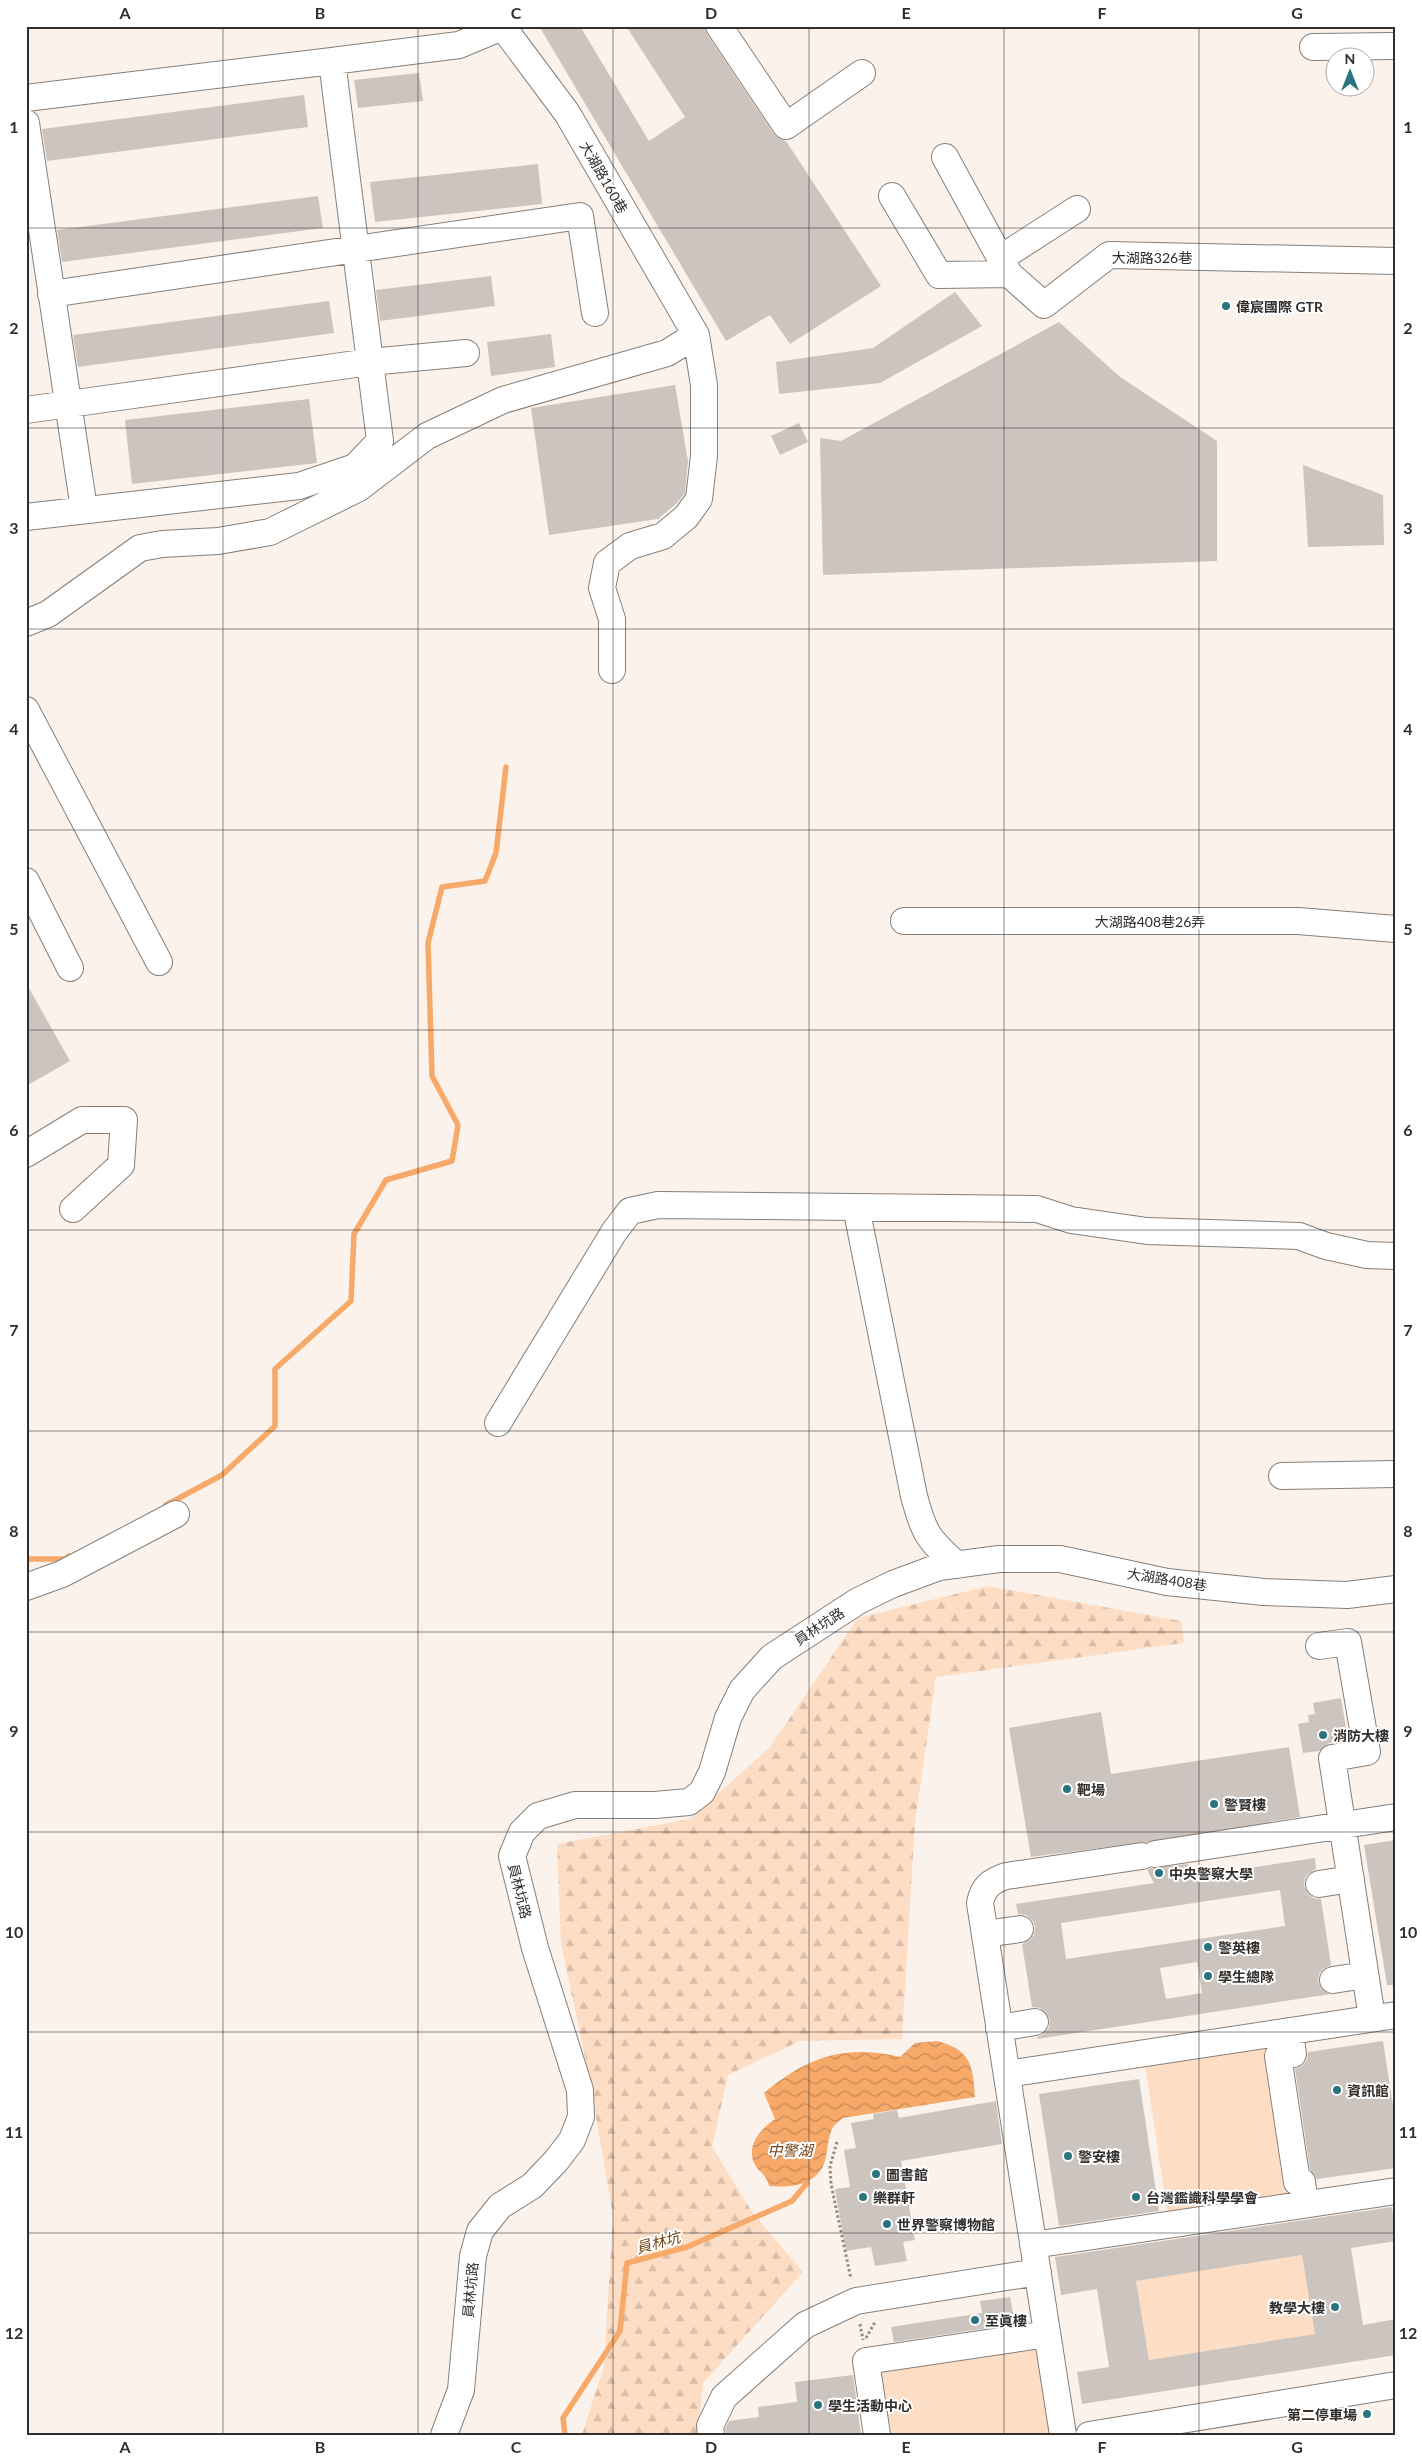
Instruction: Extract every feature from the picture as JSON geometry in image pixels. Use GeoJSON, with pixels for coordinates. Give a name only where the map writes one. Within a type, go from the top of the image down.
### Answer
{"type":"FeatureCollection","features":[{"type":"Feature","properties":{"kind":"street"},"geometry":{"type":"LineString","coordinates":[[719,26],[786,126],[862,72]]}},
{"type":"Feature","properties":{"kind":"street"},"geometry":{"type":"LineString","coordinates":[[26,98],[459,45],[502,27]]}},
{"type":"Feature","properties":{"kind":"street","name":"大湖路160巷"},"geometry":{"type":"LineString","coordinates":[[502,27],[567,113],[696,335]]}},
{"type":"Feature","properties":{"kind":"street"},"geometry":{"type":"LineString","coordinates":[[1313,47],[1396,46]]}},
{"type":"Feature","properties":{"kind":"street"},"geometry":{"type":"LineString","coordinates":[[26,517],[299,486],[355,467],[380,441],[332,61]]}},
{"type":"Feature","properties":{"kind":"street"},"geometry":{"type":"LineString","coordinates":[[26,123],[84,509]]}},
{"type":"Feature","properties":{"kind":"street","name":"大湖路326巷"},"geometry":{"type":"LineString","coordinates":[[945,157],[1005,266],[1044,305],[1109,255],[1396,261]]}},
{"type":"Feature","properties":{"kind":"street"},"geometry":{"type":"LineString","coordinates":[[892,196],[940,275],[1005,266],[1077,209]]}},
{"type":"Feature","properties":{"kind":"street"},"geometry":{"type":"LineString","coordinates":[[51,294],[580,216],[595,313]]}},
{"type":"Feature","properties":{"kind":"street"},"geometry":{"type":"LineString","coordinates":[[26,623],[48,614],[140,548],[162,544],[218,540],[270,532],[359,488],[427,436],[503,400],[666,353],[696,335],[704,384],[704,456],[699,498],[686,517],[663,536],[630,546],[607,563],[602,588],[612,619],[612,670]]}},
{"type":"Feature","properties":{"kind":"street"},"geometry":{"type":"LineString","coordinates":[[26,410],[370,362],[466,353]]}},
{"type":"Feature","properties":{"kind":"street"},"geometry":{"type":"LineString","coordinates":[[26,710],[159,962]]}},
{"type":"Feature","properties":{"kind":"street"},"geometry":{"type":"LineString","coordinates":[[26,881],[70,968]]}},
{"type":"Feature","properties":{"kind":"street","name":"大湖路408巷26弄"},"geometry":{"type":"LineString","coordinates":[[904,921],[1298,921],[1396,929]]}},
{"type":"Feature","properties":{"kind":"street"},"geometry":{"type":"LineString","coordinates":[[26,1154],[82,1120],[124,1120],[121,1164],[73,1209]]}},
{"type":"Feature","properties":{"kind":"street"},"geometry":{"type":"LineString","coordinates":[[498,1423],[614,1232],[630,1211],[658,1205],[1037,1209],[1071,1220],[1146,1231],[1299,1236],[1326,1246],[1367,1255],[1396,1256]]}},
{"type":"Feature","properties":{"kind":"street"},"geometry":{"type":"LineString","coordinates":[[856,1207],[922,1527],[948,1566]]}},
{"type":"Feature","properties":{"kind":"street"},"geometry":{"type":"LineString","coordinates":[[1282,1476],[1396,1474]]}},
{"type":"Feature","properties":{"kind":"street"},"geometry":{"type":"LineString","coordinates":[[26,1587],[62,1574],[176,1514]]}},
{"type":"Feature","properties":{"kind":"street","name":"大湖路408巷"},"geometry":{"type":"LineString","coordinates":[[948,1566],[999,1559],[1060,1559],[1167,1582],[1264,1592],[1347,1595],[1396,1589]]}},
{"type":"Feature","properties":{"kind":"street","name":"員林坑路"},"geometry":{"type":"LineString","coordinates":[[444,2435],[461,2390],[473,2256],[480,2231],[500,2206],[532,2186],[556,2161],[572,2140],[581,2117],[580,2090],[535,1948],[512,1856],[522,1832],[538,1816],[574,1806],[655,1806],[689,1802],[702,1792],[712,1772],[728,1718],[742,1690],[772,1657],[858,1601],[893,1584],[948,1566]]}},
{"type":"Feature","properties":{"kind":"street"},"geometry":{"type":"LineString","coordinates":[[1007,2074],[1384,2016],[1366,1975],[1332,1758],[1367,1752],[1348,1642],[1319,1646]]}},
{"type":"Feature","properties":{"kind":"street"},"geometry":{"type":"LineString","coordinates":[[1063,2435],[984,1934],[980,1902],[982,1892],[995,1880],[1006,1876],[1396,1817]]}},
{"type":"Feature","properties":{"kind":"street"},"geometry":{"type":"LineString","coordinates":[[1319,1884],[1351,1879]]}},
{"type":"Feature","properties":{"kind":"street"},"geometry":{"type":"LineString","coordinates":[[984,1934],[1020,1929]]}},
{"type":"Feature","properties":{"kind":"street"},"geometry":{"type":"LineString","coordinates":[[1334,1980],[1366,1975]]}},
{"type":"Feature","properties":{"kind":"street"},"geometry":{"type":"LineString","coordinates":[[999,2028],[1035,2022]]}},
{"type":"Feature","properties":{"kind":"street"},"geometry":{"type":"LineString","coordinates":[[1290,2031],[1293,2054],[1278,2056],[1297,2182],[1302,2182],[1305,2204]]}},
{"type":"Feature","properties":{"kind":"street"},"geometry":{"type":"LineString","coordinates":[[1034,2245],[1396,2190]]}},
{"type":"Feature","properties":{"kind":"street"},"geometry":{"type":"LineString","coordinates":[[711,2435],[710,2426],[724,2397],[805,2325],[856,2302],[1038,2272]]}},
{"type":"Feature","properties":{"kind":"street"},"geometry":{"type":"LineString","coordinates":[[877,2435],[866,2361],[1048,2334]]}},
{"type":"Feature","properties":{"kind":"street"},"geometry":{"type":"LineString","coordinates":[[1090,2435],[1396,2385]]}},
{"type":"Feature","properties":{"kind":"path"},"geometry":{"type":"LineString","coordinates":[[837,2142],[830,2166],[832,2184],[856,2302]]}},
{"type":"Feature","properties":{"kind":"green space"},"geometry":{"type":"Polygon","coordinates":[[[988,1586],[1181,1621],[1184,1643],[936,1677],[915,1822],[902,2039],[800,2041],[728,2075],[712,2147],[752,2212],[803,2272],[703,2383],[698,2435],[582,2435],[604,2366],[613,2215],[588,2071],[561,1944],[557,1844],[690,1819],[770,1747],[858,1618],[988,1586]]]}},
{"type":"Feature","properties":{"kind":"green space"},"geometry":{"type":"Polygon","coordinates":[[[1268,2038],[1292,2199],[1168,2217],[1144,2058],[1268,2038]]]}},
{"type":"Feature","properties":{"kind":"green space"},"geometry":{"type":"Polygon","coordinates":[[[1302,2255],[1315,2334],[1149,2360],[1136,2281],[1302,2255]]]}},
{"type":"Feature","properties":{"kind":"green space"},"geometry":{"type":"Polygon","coordinates":[[[1042,2341],[1057,2435],[885,2435],[874,2368],[1042,2341]]]}},
{"type":"Feature","properties":{"kind":"water","name":"中警湖"},"geometry":{"type":"Polygon","coordinates":[[[937,2041],[957,2049],[968,2060],[973,2076],[975,2097],[843,2118],[832,2129],[824,2164],[814,2177],[793,2186],[769,2186],[766,2178],[754,2163],[752,2156],[752,2149],[757,2137],[775,2119],[764,2093],[796,2070],[811,2062],[844,2053],[880,2053],[900,2057],[915,2043],[937,2041]]]}},
{"type":"Feature","properties":{"kind":"building"},"geometry":{"type":"Polygon","coordinates":[[[539,26],[580,26],[649,141],[685,117],[626,26],[704,26],[707,34],[774,134],[779,139],[786,141],[881,286],[790,344],[770,315],[726,341],[539,26]]]}},
{"type":"Feature","properties":{"kind":"building"},"geometry":{"type":"Polygon","coordinates":[[[419,73],[423,101],[358,108],[354,80],[419,73]]]}},
{"type":"Feature","properties":{"kind":"building"},"geometry":{"type":"Polygon","coordinates":[[[304,95],[308,127],[47,161],[42,129],[304,95]]]}},
{"type":"Feature","properties":{"kind":"building"},"geometry":{"type":"Polygon","coordinates":[[[538,164],[542,204],[375,222],[370,182],[538,164]]]}},
{"type":"Feature","properties":{"kind":"building"},"geometry":{"type":"Polygon","coordinates":[[[318,196],[323,228],[62,262],[57,230],[318,196]]]}},
{"type":"Feature","properties":{"kind":"building"},"geometry":{"type":"Polygon","coordinates":[[[491,276],[495,306],[380,321],[376,290],[491,276]]]}},
{"type":"Feature","properties":{"kind":"building"},"geometry":{"type":"Polygon","coordinates":[[[955,292],[982,326],[880,383],[779,394],[776,362],[873,348],[955,292]]]}},
{"type":"Feature","properties":{"kind":"building"},"geometry":{"type":"Polygon","coordinates":[[[329,301],[334,333],[78,367],[73,335],[329,301]]]}},
{"type":"Feature","properties":{"kind":"building"},"geometry":{"type":"Polygon","coordinates":[[[1059,322],[1120,377],[1217,441],[1217,561],[823,575],[820,438],[841,441],[1059,322]]]}},
{"type":"Feature","properties":{"kind":"building"},"geometry":{"type":"Polygon","coordinates":[[[551,334],[555,367],[491,376],[487,342],[551,334]]]}},
{"type":"Feature","properties":{"kind":"building"},"geometry":{"type":"Polygon","coordinates":[[[675,385],[688,461],[685,493],[677,503],[658,519],[549,535],[531,408],[675,385]]]}},
{"type":"Feature","properties":{"kind":"building"},"geometry":{"type":"Polygon","coordinates":[[[309,399],[317,463],[132,484],[125,420],[309,399]]]}},
{"type":"Feature","properties":{"kind":"building"},"geometry":{"type":"Polygon","coordinates":[[[799,423],[808,442],[780,455],[771,436],[799,423]]]}},
{"type":"Feature","properties":{"kind":"building"},"geometry":{"type":"Polygon","coordinates":[[[1303,465],[1383,495],[1384,545],[1308,547],[1303,465]]]}},
{"type":"Feature","properties":{"kind":"building"},"geometry":{"type":"Polygon","coordinates":[[[26,983],[70,1061],[26,1086],[26,983]]]}},
{"type":"Feature","properties":{"kind":"building","name":"消防大樓"},"geometry":{"type":"Polygon","coordinates":[[[1341,1698],[1348,1740],[1329,1743],[1319,1751],[1303,1753],[1298,1724],[1309,1722],[1308,1715],[1315,1714],[1313,1703],[1341,1698]]]}},
{"type":"Feature","properties":{"kind":"building"},"geometry":{"type":"Polygon","coordinates":[[[1101,1712],[1111,1774],[1289,1747],[1300,1817],[1146,1842],[1031,1857],[1009,1728],[1101,1712]]]}},
{"type":"Feature","properties":{"kind":"building"},"geometry":{"type":"Polygon","coordinates":[[[1396,1840],[1396,1985],[1387,1985],[1364,1845],[1396,1840]]]}},
{"type":"Feature","properties":{"kind":"building","name":"警英樓"},"geometry":{"type":"Polygon","coordinates":[[[1315,1858],[1316,1869],[1305,1878],[1304,1886],[1308,1894],[1313,1898],[1321,1899],[1331,1965],[1323,1969],[1319,1974],[1318,1982],[1322,1990],[1331,1994],[1037,2039],[1049,2028],[1050,2020],[1046,2012],[1040,2008],[1032,2007],[1022,1944],[1029,1941],[1034,1935],[1035,1926],[1026,1915],[1018,1914],[1016,1904],[1154,1883],[1147,1870],[1151,1868],[1188,1864],[1190,1877],[1315,1858]],[[1280,1890],[1061,1923],[1066,1959],[1285,1926],[1280,1890]],[[1197,1962],[1160,1968],[1166,1999],[1202,1993],[1197,1962]]]}},
{"type":"Feature","properties":{"kind":"building","name":"資訊館"},"geometry":{"type":"Polygon","coordinates":[[[1383,2041],[1396,2125],[1396,2168],[1317,2179],[1310,2170],[1295,2069],[1302,2066],[1307,2060],[1308,2052],[1383,2041]]]}},
{"type":"Feature","properties":{"kind":"building","name":"警安樓"},"geometry":{"type":"Polygon","coordinates":[[[1139,2079],[1159,2211],[1059,2226],[1039,2094],[1139,2079]]]}},
{"type":"Feature","properties":{"kind":"building","name":"圖書館"},"geometry":{"type":"Polygon","coordinates":[[[996,2101],[1002,2144],[901,2161],[915,2240],[903,2242],[907,2261],[875,2266],[871,2247],[846,2251],[835,2189],[850,2187],[844,2150],[856,2148],[851,2123],[874,2119],[873,2114],[897,2110],[899,2118],[996,2101]]]}},
{"type":"Feature","properties":{"kind":"building","name":"教學大樓"},"geometry":{"type":"Polygon","coordinates":[[[1392,2207],[1396,2241],[1351,2248],[1363,2325],[1396,2319],[1396,2355],[1082,2404],[1077,2372],[1109,2367],[1097,2289],[1061,2295],[1055,2257],[1392,2207]],[[1302,2255],[1136,2281],[1149,2360],[1315,2334],[1302,2255]]]}},
{"type":"Feature","properties":{"kind":"building","name":"至眞樓"},"geometry":{"type":"Polygon","coordinates":[[[1010,2297],[1015,2324],[894,2342],[891,2327],[982,2313],[980,2301],[1010,2297]]]}},
{"type":"Feature","properties":{"kind":"building","name":"學生活動中心"},"geometry":{"type":"Polygon","coordinates":[[[853,2375],[861,2435],[726,2435],[725,2429],[729,2421],[759,2417],[758,2407],[797,2402],[795,2382],[853,2375]]]}},
{"type":"Feature","properties":{"kind":"waterway"},"geometry":{"type":"LineString","coordinates":[[166,1505],[222,1475],[275,1426],[275,1369],[351,1301],[354,1234],[386,1180],[452,1161],[458,1125],[432,1076],[428,943],[442,887],[485,881],[496,853],[506,767]]}},
{"type":"Feature","properties":{"kind":"waterway"},"geometry":{"type":"LineString","coordinates":[[26,1559],[65,1559],[69,1556]]}},
{"type":"Feature","properties":{"kind":"waterway","name":"員林坑"},"geometry":{"type":"LineString","coordinates":[[565,2435],[563,2418],[620,2331],[627,2263],[687,2247],[792,2201],[807,2183]]}},
{"type":"Feature","properties":{"kind":"place","name":"偉宸國際 GTR"},"geometry":{"type":"Point","coordinates":[1226,306]}},
{"type":"Feature","properties":{"kind":"place","name":"消防大樓"},"geometry":{"type":"Point","coordinates":[1323,1735]}},
{"type":"Feature","properties":{"kind":"place","name":"靶場"},"geometry":{"type":"Point","coordinates":[1067,1789]}},
{"type":"Feature","properties":{"kind":"place","name":"警賢樓"},"geometry":{"type":"Point","coordinates":[1214,1804]}},
{"type":"Feature","properties":{"kind":"place","name":"中央警察大學"},"geometry":{"type":"Point","coordinates":[1159,1873]}},
{"type":"Feature","properties":{"kind":"place","name":"警英樓"},"geometry":{"type":"Point","coordinates":[1208,1947]}},
{"type":"Feature","properties":{"kind":"place","name":"學生總隊"},"geometry":{"type":"Point","coordinates":[1208,1976]}},
{"type":"Feature","properties":{"kind":"place","name":"資訊館"},"geometry":{"type":"Point","coordinates":[1337,2090]}},
{"type":"Feature","properties":{"kind":"place","name":"警安樓"},"geometry":{"type":"Point","coordinates":[1068,2156]}},
{"type":"Feature","properties":{"kind":"place","name":"圖書館"},"geometry":{"type":"Point","coordinates":[876,2174]}},
{"type":"Feature","properties":{"kind":"place","name":"樂群軒"},"geometry":{"type":"Point","coordinates":[863,2197]}},
{"type":"Feature","properties":{"kind":"place","name":"台灣鑑識科學學會"},"geometry":{"type":"Point","coordinates":[1136,2197]}},
{"type":"Feature","properties":{"kind":"place","name":"世界警察博物館"},"geometry":{"type":"Point","coordinates":[887,2224]}},
{"type":"Feature","properties":{"kind":"place","name":"教學大樓"},"geometry":{"type":"Point","coordinates":[1335,2307]}},
{"type":"Feature","properties":{"kind":"place","name":"至眞樓"},"geometry":{"type":"Point","coordinates":[975,2320]}},
{"type":"Feature","properties":{"kind":"place","name":"學生活動中心"},"geometry":{"type":"Point","coordinates":[818,2405]}},
{"type":"Feature","properties":{"kind":"place","name":"第二停車場"},"geometry":{"type":"Point","coordinates":[1367,2414]}}]}
